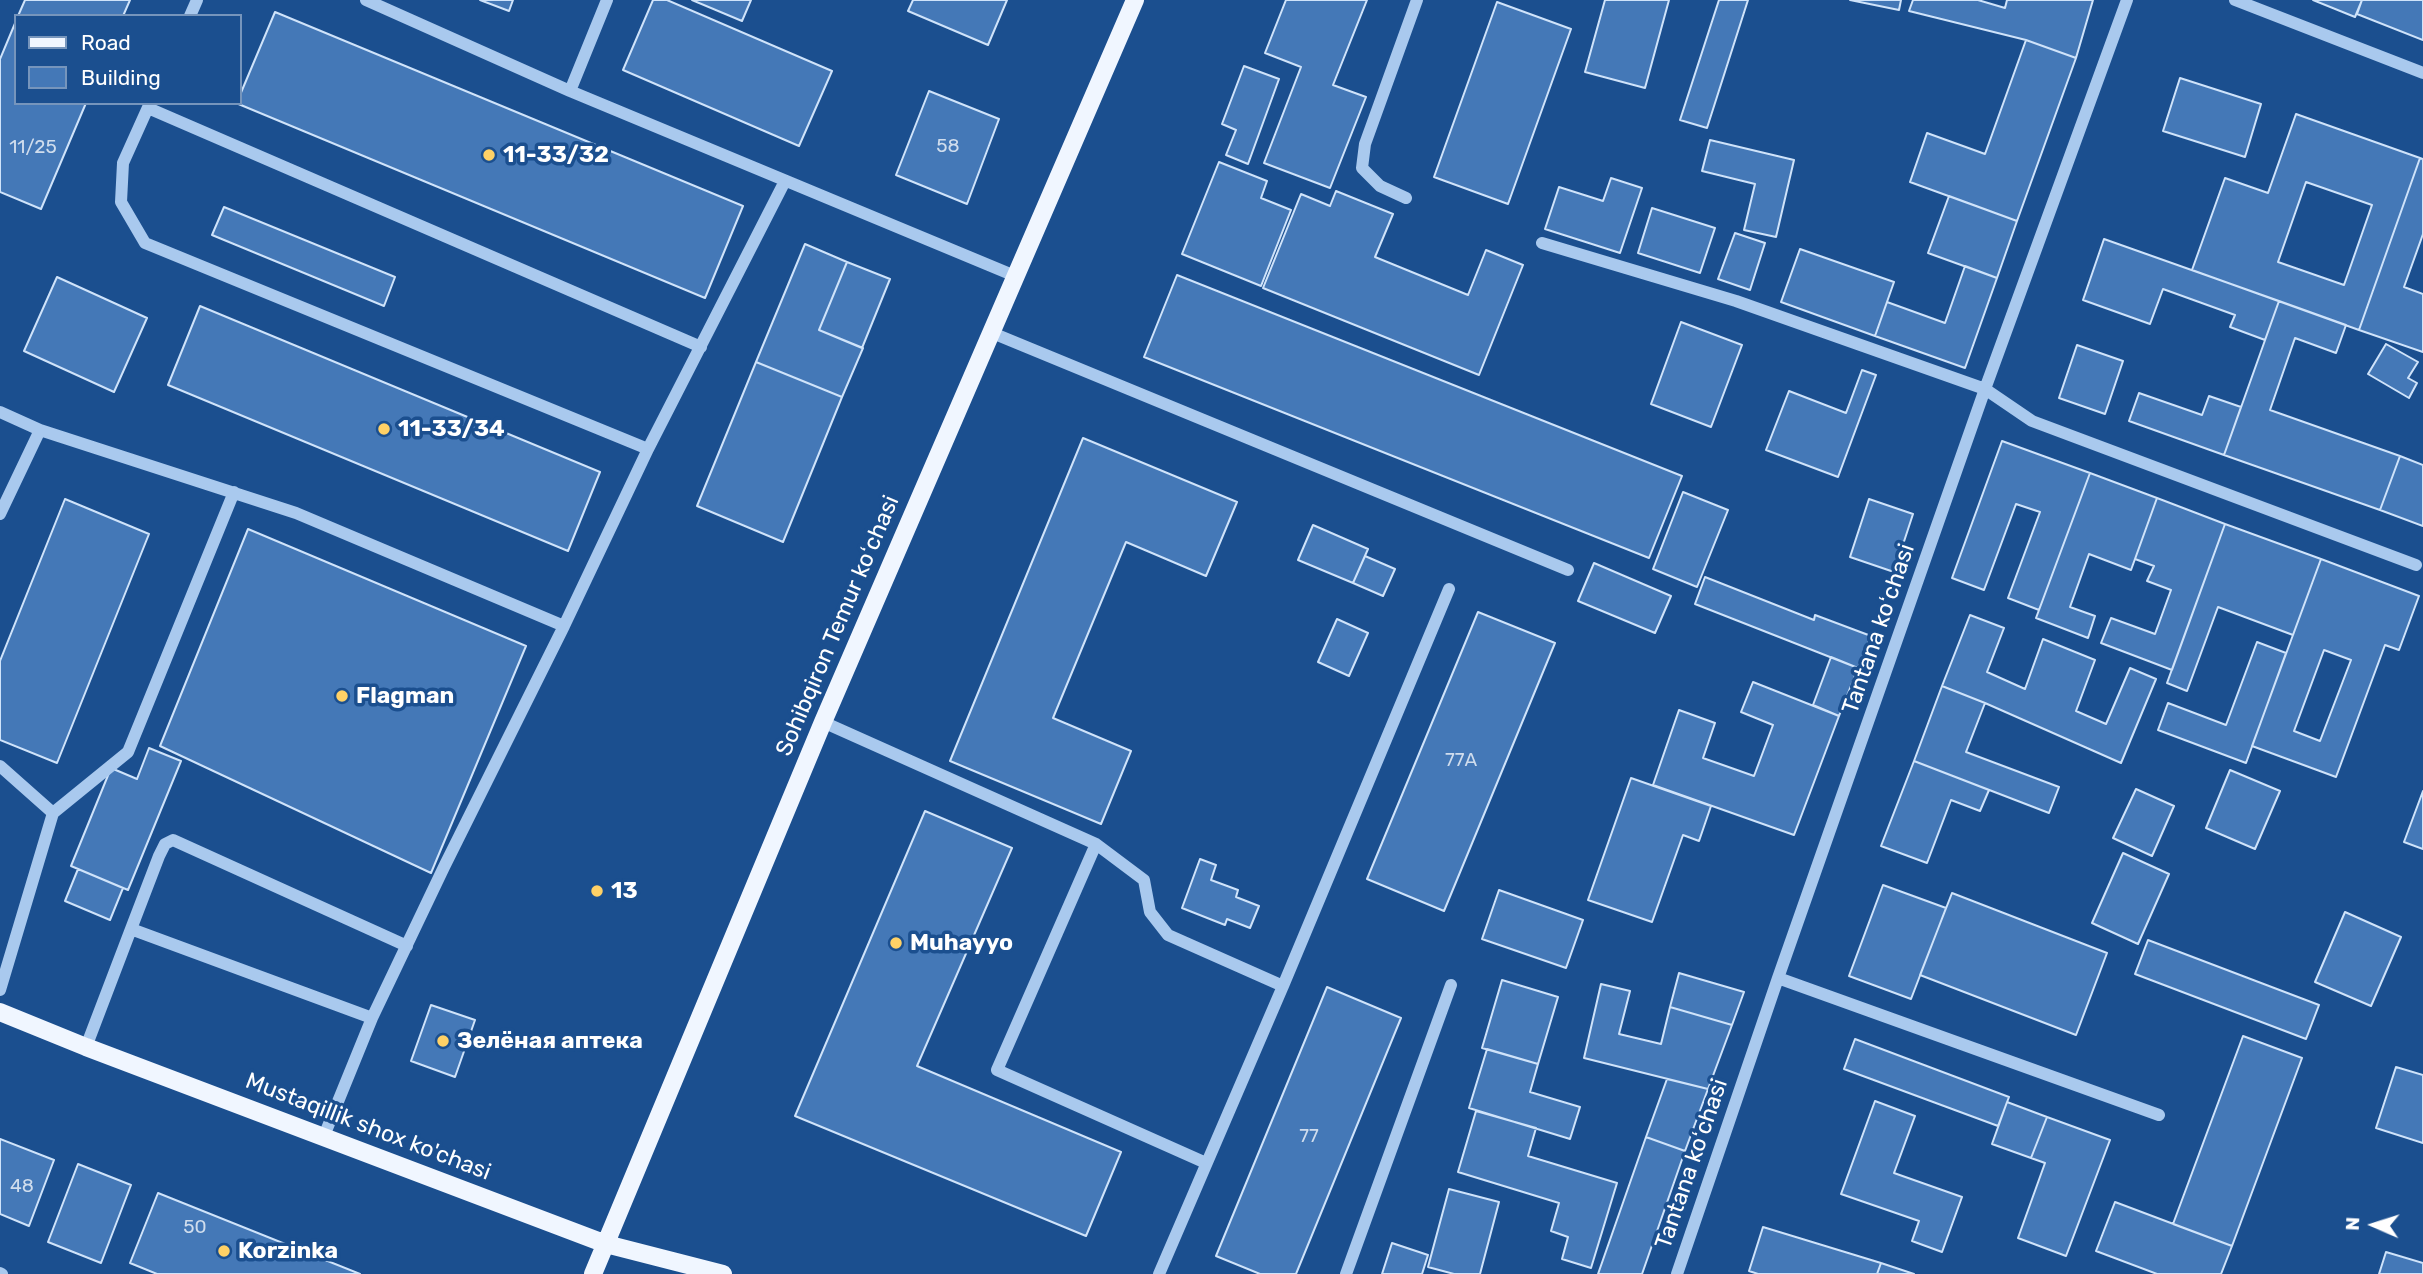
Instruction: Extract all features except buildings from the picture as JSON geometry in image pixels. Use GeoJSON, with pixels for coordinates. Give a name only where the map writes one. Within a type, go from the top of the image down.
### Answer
{"type":"FeatureCollection","features":[{"type":"Feature","properties":{"kind":"main road","name":"Sohibqiron Temur koʻchasi"},"geometry":{"type":"LineString","coordinates":[[593,1274],[823,723],[1135,0]]}},
{"type":"Feature","properties":{"kind":"main road","name":"Mustaqillik shox ko'chasi"},"geometry":{"type":"LineString","coordinates":[[0,1012],[606,1244],[723,1274]]}},
{"type":"Feature","properties":{"kind":"street"},"geometry":{"type":"LineString","coordinates":[[366,0],[570,91],[1015,276]]}},
{"type":"Feature","properties":{"kind":"street"},"geometry":{"type":"LineString","coordinates":[[570,91],[607,0]]}},
{"type":"Feature","properties":{"kind":"street"},"geometry":{"type":"LineString","coordinates":[[1406,198],[1380,186],[1362,168],[1365,144],[1417,0]]}},
{"type":"Feature","properties":{"kind":"street","name":"Tantana koʻchasi"},"geometry":{"type":"LineString","coordinates":[[1677,1274],[1985,388],[2127,0]]}},
{"type":"Feature","properties":{"kind":"street"},"geometry":{"type":"LineString","coordinates":[[2235,0],[2423,73]]}},
{"type":"Feature","properties":{"kind":"street"},"geometry":{"type":"LineString","coordinates":[[648,449],[145,243],[121,202],[123,163],[149,106],[701,346]]}},
{"type":"Feature","properties":{"kind":"street"},"geometry":{"type":"LineString","coordinates":[[324,1136],[372,1018],[648,449],[785,181]]}},
{"type":"Feature","properties":{"kind":"street"},"geometry":{"type":"LineString","coordinates":[[1542,243],[1736,300],[1985,388],[2032,421],[2416,565]]}},
{"type":"Feature","properties":{"kind":"street"},"geometry":{"type":"LineString","coordinates":[[990,332],[1567,570]]}},
{"type":"Feature","properties":{"kind":"street"},"geometry":{"type":"LineString","coordinates":[[0,412],[40,430],[296,513],[564,626]]}},
{"type":"Feature","properties":{"kind":"street"},"geometry":{"type":"LineString","coordinates":[[0,514],[40,430]]}},
{"type":"Feature","properties":{"kind":"street"},"geometry":{"type":"LineString","coordinates":[[0,990],[53,813],[128,752],[234,492]]}},
{"type":"Feature","properties":{"kind":"street"},"geometry":{"type":"LineString","coordinates":[[1159,1274],[1449,589]]}},
{"type":"Feature","properties":{"kind":"street"},"geometry":{"type":"LineString","coordinates":[[823,723],[1096,844],[1144,880],[1150,912],[1168,935],[1283,986]]}},
{"type":"Feature","properties":{"kind":"street"},"geometry":{"type":"LineString","coordinates":[[0,766],[53,813]]}},
{"type":"Feature","properties":{"kind":"street"},"geometry":{"type":"LineString","coordinates":[[86,1047],[159,856],[165,844],[173,840],[407,946]]}},
{"type":"Feature","properties":{"kind":"street"},"geometry":{"type":"LineString","coordinates":[[1096,844],[996,1070],[1206,1163]]}},
{"type":"Feature","properties":{"kind":"street"},"geometry":{"type":"LineString","coordinates":[[131,929],[372,1018]]}},
{"type":"Feature","properties":{"kind":"street"},"geometry":{"type":"LineString","coordinates":[[1778,978],[2159,1115]]}},
{"type":"Feature","properties":{"kind":"street"},"geometry":{"type":"LineString","coordinates":[[1346,1274],[1451,985]]}},
{"type":"Feature","properties":{"kind":"place","name":"11-33/32"},"geometry":{"type":"Point","coordinates":[489,155]}},
{"type":"Feature","properties":{"kind":"place","name":"11-33/34"},"geometry":{"type":"Point","coordinates":[384,429]}},
{"type":"Feature","properties":{"kind":"place","name":"Flagman"},"geometry":{"type":"Point","coordinates":[342,696]}},
{"type":"Feature","properties":{"kind":"place","name":"13"},"geometry":{"type":"Point","coordinates":[597,891]}},
{"type":"Feature","properties":{"kind":"place","name":"Muhayyo"},"geometry":{"type":"Point","coordinates":[896,943]}},
{"type":"Feature","properties":{"kind":"place","name":"Зелёная аптека"},"geometry":{"type":"Point","coordinates":[443,1041]}},
{"type":"Feature","properties":{"kind":"place","name":"Korzinka"},"geometry":{"type":"Point","coordinates":[224,1251]}}]}
